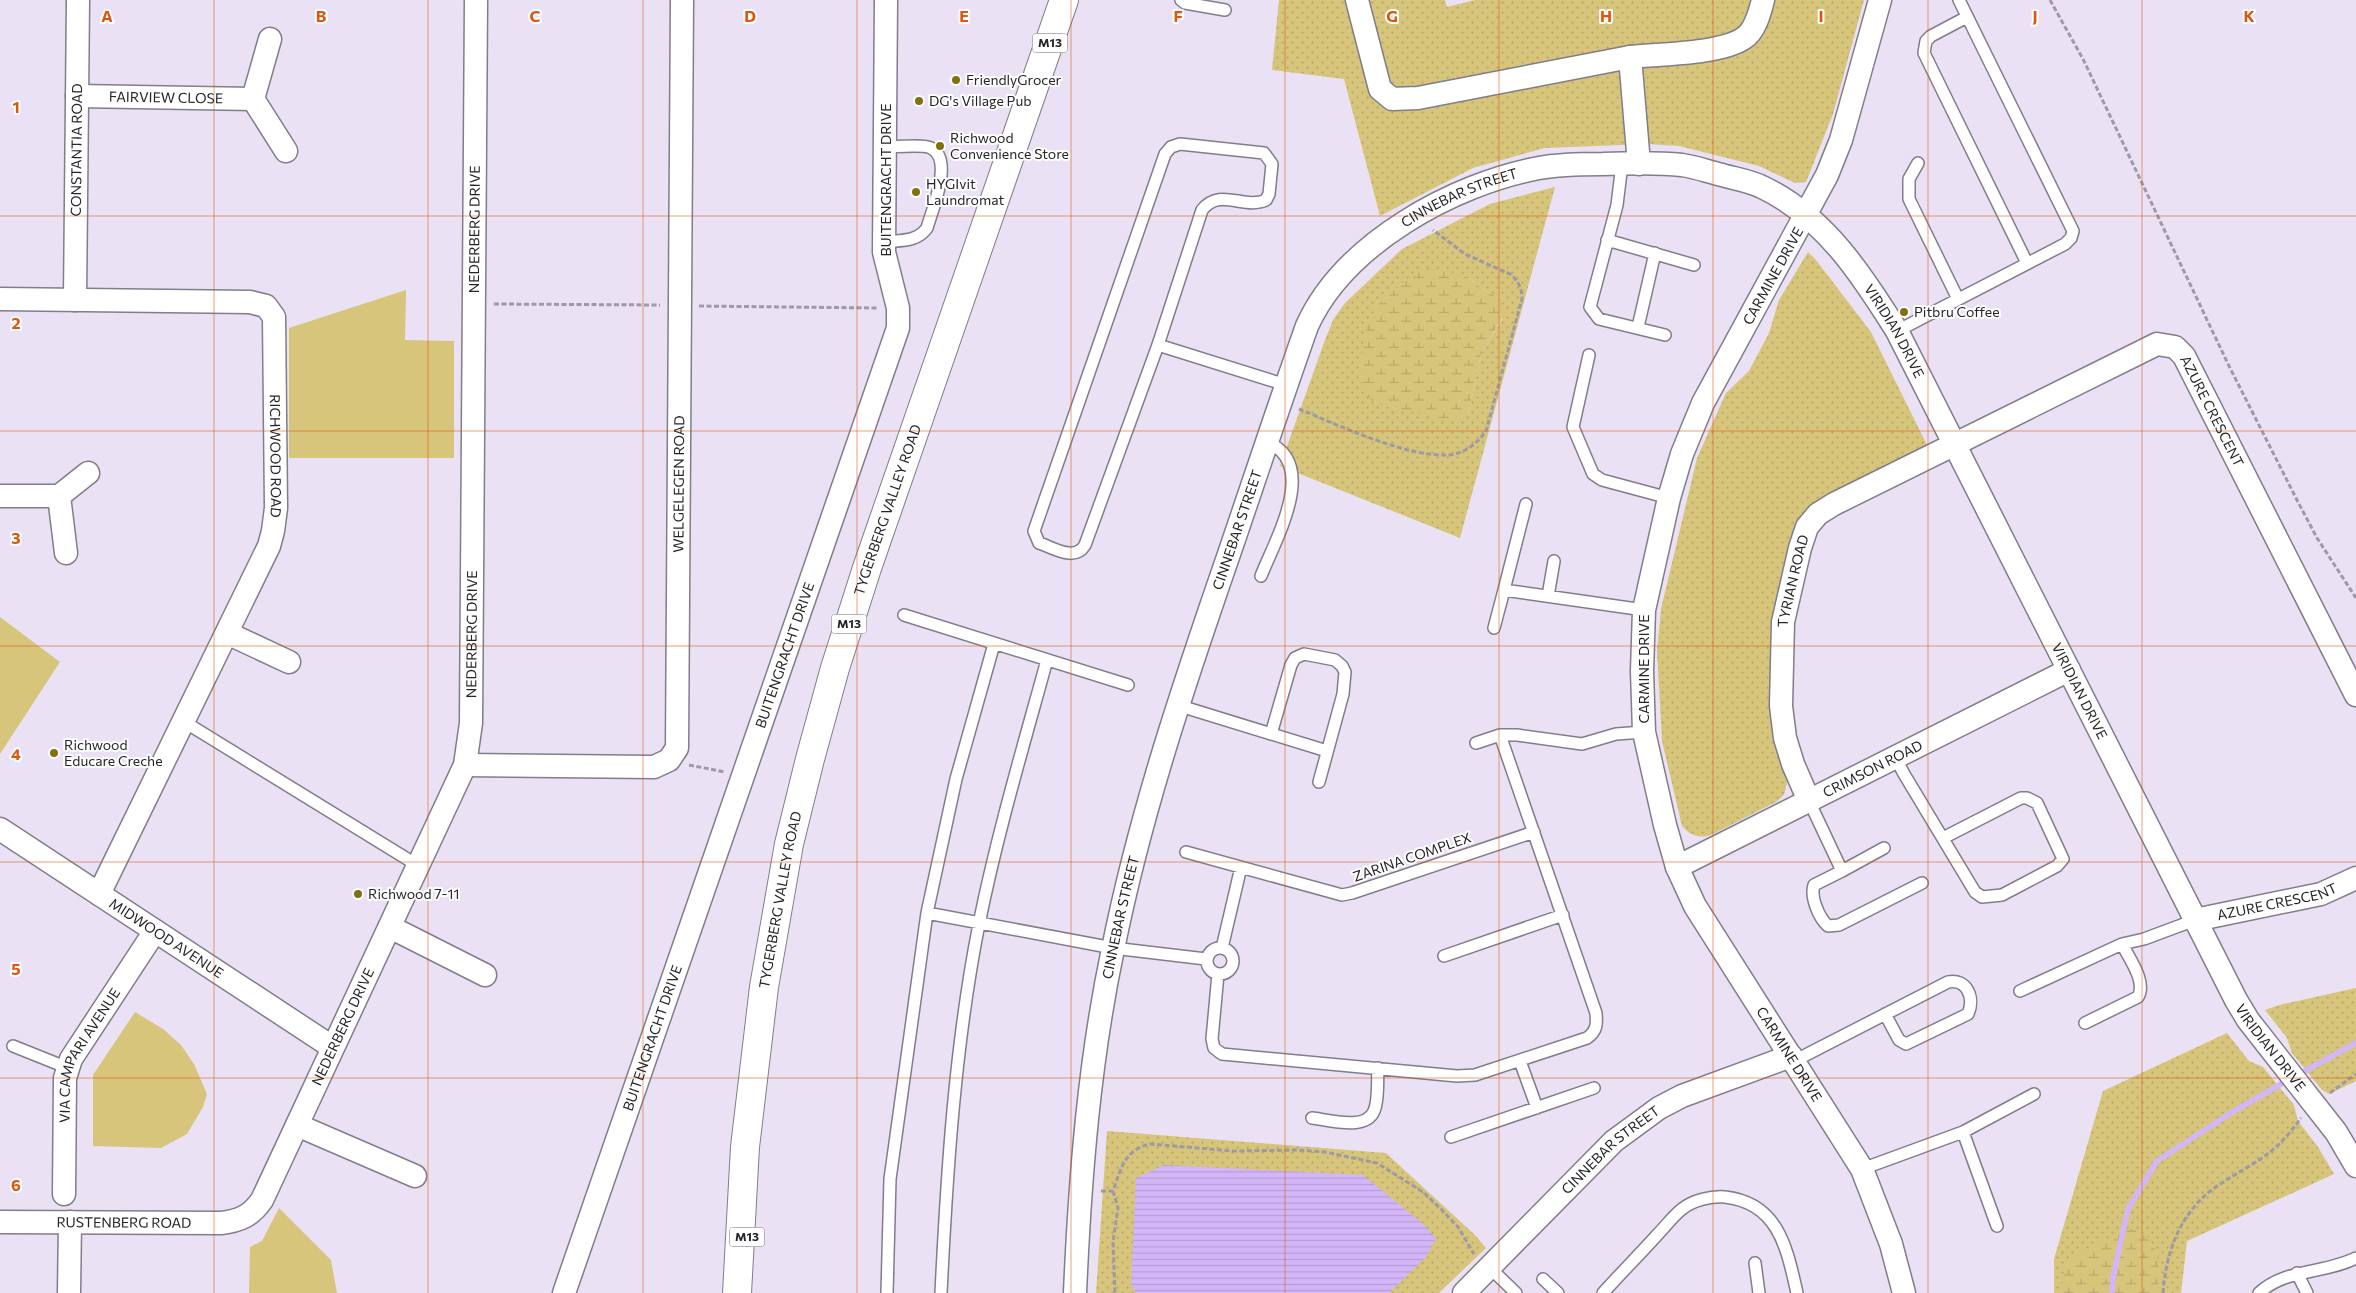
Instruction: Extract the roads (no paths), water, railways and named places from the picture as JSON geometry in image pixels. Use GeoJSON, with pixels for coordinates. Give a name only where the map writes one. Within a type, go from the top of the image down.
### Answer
{"type":"FeatureCollection","features":[{"type":"Feature","properties":{"kind":"main road","name":"TYGERBERG VALLEY ROAD"},"geometry":{"type":"LineString","coordinates":[[737,1293],[745,1147],[764,988],[789,844],[828,695],[867,568],[1064,0]]}},
{"type":"Feature","properties":{"kind":"main road","name":"TYGERBERG VALLEY ROAD"},"geometry":{"type":"LineString","coordinates":[[743,1182],[750,1293]]}},
{"type":"Feature","properties":{"kind":"street","name":"CONSTANTIA ROAD"},"geometry":{"type":"LineString","coordinates":[[75,300],[78,0]]}},
{"type":"Feature","properties":{"kind":"street","name":"NEDERBERG DRIVE"},"geometry":{"type":"LineString","coordinates":[[247,1216],[262,1200],[465,765],[471,723],[476,0]]}},
{"type":"Feature","properties":{"kind":"street","name":"WELGELEGEN ROAD"},"geometry":{"type":"LineString","coordinates":[[465,765],[654,767],[669,760],[677,748],[682,0]]}},
{"type":"Feature","properties":{"kind":"street","name":"BUITENGRACHT DRIVE"},"geometry":{"type":"LineString","coordinates":[[564,1293],[898,328],[898,308],[886,265],[884,242],[886,0]]}},
{"type":"Feature","properties":{"kind":"street"},"geometry":{"type":"LineString","coordinates":[[1358,0],[1380,89],[1392,99],[1418,98],[1630,57],[1726,47],[1746,37],[1759,16],[1762,0]]}},
{"type":"Feature","properties":{"kind":"street","name":"CARMINE DRIVE"},"geometry":{"type":"LineString","coordinates":[[1880,0],[1841,140],[1817,195],[1703,403],[1682,454],[1669,498],[1644,610],[1642,671],[1644,732],[1656,792],[1677,867],[1695,906],[1862,1169],[1891,1244],[1904,1293]]}},
{"type":"Feature","properties":{"kind":"street"},"geometry":{"type":"LineString","coordinates":[[270,39],[253,99],[286,151]]}},
{"type":"Feature","properties":{"kind":"street"},"geometry":{"type":"LineString","coordinates":[[1630,57],[1630,164]]}},
{"type":"Feature","properties":{"kind":"street","name":"FAIRVIEW CLOSE"},"geometry":{"type":"LineString","coordinates":[[77,96],[253,99]]}},
{"type":"Feature","properties":{"kind":"street","name":"CINNEBAR STREET"},"geometry":{"type":"LineString","coordinates":[[1075,1293],[1078,1233],[1092,1073],[1113,948],[1150,793],[1177,705],[1286,385],[1307,326],[1322,297],[1355,262],[1393,230],[1438,204],[1463,192],[1524,171],[1556,165],[1684,165],[1762,187],[1786,201],[1805,216]]}},
{"type":"Feature","properties":{"kind":"street","name":"VIRIDIAN DRIVE"},"geometry":{"type":"LineString","coordinates":[[1805,216],[1828,235],[1865,280],[1897,331],[2195,920],[2248,1020],[2312,1104],[2336,1132],[2356,1166]]}},
{"type":"Feature","properties":{"kind":"street","name":"RICHWOOD ROAD"},"geometry":{"type":"LineString","coordinates":[[0,299],[250,302],[266,306],[274,317],[276,519],[269,546],[99,894]]}},
{"type":"Feature","properties":{"kind":"street","name":"AZURE CRESCENT"},"geometry":{"type":"LineString","coordinates":[[1955,444],[2151,345],[2163,343],[2175,347],[2184,356],[2356,695]]}},
{"type":"Feature","properties":{"kind":"street","name":"TYRIAN ROAD"},"geometry":{"type":"LineString","coordinates":[[1809,801],[1797,774],[1785,738],[1781,696],[1782,622],[1807,527],[1818,514],[1834,504],[1955,444]]}},
{"type":"Feature","properties":{"kind":"street"},"geometry":{"type":"LineString","coordinates":[[0,496],[59,496],[88,473]]}},
{"type":"Feature","properties":{"kind":"street"},"geometry":{"type":"LineString","coordinates":[[59,496],[66,552]]}},
{"type":"Feature","properties":{"kind":"street"},"geometry":{"type":"LineString","coordinates":[[227,633],[289,662]]}},
{"type":"Feature","properties":{"kind":"street","name":"CRIMSON ROAD"},"geometry":{"type":"LineString","coordinates":[[1677,867],[2069,670]]}},
{"type":"Feature","properties":{"kind":"street","name":"MIDWOOD AVENUE"},"geometry":{"type":"LineString","coordinates":[[0,829],[332,1047]]}},
{"type":"Feature","properties":{"kind":"street","name":"AZURE CRESCENT"},"geometry":{"type":"LineString","coordinates":[[2195,920],[2321,894],[2356,878]]}},
{"type":"Feature","properties":{"kind":"street"},"geometry":{"type":"LineString","coordinates":[[390,926],[485,975]]}},
{"type":"Feature","properties":{"kind":"street","name":"VIA CAMPARI AVENUE"},"geometry":{"type":"LineString","coordinates":[[64,1194],[65,1078],[70,1059],[155,931]]}},
{"type":"Feature","properties":{"kind":"street","name":"CINNEBAR STREET"},"geometry":{"type":"LineString","coordinates":[[1464,1293],[1483,1262],[1614,1142],[1659,1108],[1676,1098],[1792,1059]]}},
{"type":"Feature","properties":{"kind":"street"},"geometry":{"type":"LineString","coordinates":[[297,1125],[415,1176]]}},
{"type":"Feature","properties":{"kind":"street","name":"RUSTENBERG ROAD"},"geometry":{"type":"LineString","coordinates":[[0,1222],[221,1223],[233,1222],[247,1216]]}},
{"type":"Feature","properties":{"kind":"street"},"geometry":{"type":"LineString","coordinates":[[69,1293],[70,1222]]}},
{"type":"Feature","properties":{"kind":"lane"},"geometry":{"type":"LineString","coordinates":[[1181,0],[1185,3],[1225,10]]}},
{"type":"Feature","properties":{"kind":"lane"},"geometry":{"type":"LineString","coordinates":[[1897,331],[2065,244],[2072,238],[2073,231],[1959,0]]}},
{"type":"Feature","properties":{"kind":"lane"},"geometry":{"type":"LineString","coordinates":[[1967,17],[1931,36],[1926,41],[1924,53],[2027,263]]}},
{"type":"Feature","properties":{"kind":"lane"},"geometry":{"type":"LineString","coordinates":[[1180,144],[1264,153],[1270,160],[1273,168],[1270,194],[1266,200],[1257,202],[1219,199],[1209,203],[1202,210],[1158,345],[1085,545],[1079,552],[1070,554],[1039,543],[1034,530],[1165,154],[1171,147],[1180,144]]}},
{"type":"Feature","properties":{"kind":"lane"},"geometry":{"type":"LineString","coordinates":[[884,242],[911,239],[923,234],[928,228],[943,171],[937,152],[930,148],[885,148]]}},
{"type":"Feature","properties":{"kind":"lane"},"geometry":{"type":"LineString","coordinates":[[1918,163],[1909,179],[1909,199],[1958,299]]}},
{"type":"Feature","properties":{"kind":"lane"},"geometry":{"type":"LineString","coordinates":[[1630,164],[1616,206],[1590,307],[1599,319],[1666,335]]}},
{"type":"Feature","properties":{"kind":"lane"},"geometry":{"type":"LineString","coordinates":[[1607,240],[1694,265]]}},
{"type":"Feature","properties":{"kind":"lane"},"geometry":{"type":"LineString","coordinates":[[1638,328],[1655,253]]}},
{"type":"Feature","properties":{"kind":"lane"},"geometry":{"type":"LineString","coordinates":[[1158,345],[1286,385]]}},
{"type":"Feature","properties":{"kind":"lane"},"geometry":{"type":"LineString","coordinates":[[1589,355],[1573,427],[1593,474],[1602,480],[1669,498]]}},
{"type":"Feature","properties":{"kind":"lane"},"geometry":{"type":"LineString","coordinates":[[1261,576],[1289,504],[1293,485],[1288,458],[1274,445],[1267,442]]}},
{"type":"Feature","properties":{"kind":"lane"},"geometry":{"type":"LineString","coordinates":[[1494,628],[1526,504]]}},
{"type":"Feature","properties":{"kind":"lane"},"geometry":{"type":"LineString","coordinates":[[1548,596],[1554,561]]}},
{"type":"Feature","properties":{"kind":"lane"},"geometry":{"type":"LineString","coordinates":[[1504,590],[1644,610]]}},
{"type":"Feature","properties":{"kind":"lane"},"geometry":{"type":"LineString","coordinates":[[904,615],[1128,685]]}},
{"type":"Feature","properties":{"kind":"lane"},"geometry":{"type":"LineString","coordinates":[[887,1293],[890,1179],[927,913],[956,779],[994,644]]}},
{"type":"Feature","properties":{"kind":"lane"},"geometry":{"type":"LineString","coordinates":[[1271,734],[1291,665],[1295,658],[1304,654],[1335,660],[1342,666],[1346,679],[1319,782]]}},
{"type":"Feature","properties":{"kind":"lane"},"geometry":{"type":"LineString","coordinates":[[940,1293],[960,1047],[979,924],[1016,769],[1047,660]]}},
{"type":"Feature","properties":{"kind":"lane"},"geometry":{"type":"LineString","coordinates":[[1177,705],[1327,751]]}},
{"type":"Feature","properties":{"kind":"lane"},"geometry":{"type":"LineString","coordinates":[[183,721],[417,865]]}},
{"type":"Feature","properties":{"kind":"lane"},"geometry":{"type":"LineString","coordinates":[[1476,743],[1500,735],[1534,736],[1582,744],[1616,734],[1644,732]]}},
{"type":"Feature","properties":{"kind":"lane"},"geometry":{"type":"LineString","coordinates":[[1218,974],[1212,1044],[1222,1054],[1466,1076],[1475,1075],[1588,1038],[1597,1027],[1596,1013],[1500,735]]}},
{"type":"Feature","properties":{"kind":"lane"},"geometry":{"type":"LineString","coordinates":[[1896,757],[1943,838],[1975,892],[1982,897],[2002,895],[2057,866],[2063,859],[2037,803],[2027,798],[2021,798],[1943,838]]}},
{"type":"Feature","properties":{"kind":"lane"},"geometry":{"type":"LineString","coordinates":[[1809,801],[1842,871]]}},
{"type":"Feature","properties":{"kind":"lane","name":"ZARINA COMPLEX"},"geometry":{"type":"LineString","coordinates":[[1186,852],[1342,894],[1352,893],[1534,832]]}},
{"type":"Feature","properties":{"kind":"lane"},"geometry":{"type":"LineString","coordinates":[[1884,848],[1814,885],[1813,898],[1824,923],[1828,926],[1839,925],[1922,883]]}},
{"type":"Feature","properties":{"kind":"lane"},"geometry":{"type":"LineString","coordinates":[[1222,948],[1241,867]]}},
{"type":"Feature","properties":{"kind":"lane"},"geometry":{"type":"LineString","coordinates":[[927,913],[1113,948],[1206,959]]}},
{"type":"Feature","properties":{"kind":"lane"},"geometry":{"type":"LineString","coordinates":[[1444,956],[1563,915]]}},
{"type":"Feature","properties":{"kind":"lane"},"geometry":{"type":"LineString","coordinates":[[2020,991],[2122,944],[2144,939],[2195,920]]}},
{"type":"Feature","properties":{"kind":"lane"},"geometry":{"type":"LineString","coordinates":[[2085,1023],[2138,997],[2140,993],[2141,984],[2122,944]]}},
{"type":"Feature","properties":{"kind":"lane"},"geometry":{"type":"LineString","coordinates":[[1222,948],[1229,952],[1233,964],[1225,974],[1218,974],[1209,970],[1206,959],[1212,950],[1222,948]]}},
{"type":"Feature","properties":{"kind":"lane"},"geometry":{"type":"LineString","coordinates":[[1792,1059],[1948,982],[1956,980],[1965,986],[1971,1000],[1968,1014],[1906,1044],[1899,1040],[1885,1014]]}},
{"type":"Feature","properties":{"kind":"lane"},"geometry":{"type":"LineString","coordinates":[[14,1046],[68,1068]]}},
{"type":"Feature","properties":{"kind":"lane"},"geometry":{"type":"LineString","coordinates":[[1520,1060],[1537,1108]]}},
{"type":"Feature","properties":{"kind":"lane"},"geometry":{"type":"LineString","coordinates":[[1312,1118],[1355,1123],[1370,1117],[1375,1110],[1378,1068]]}},
{"type":"Feature","properties":{"kind":"lane"},"geometry":{"type":"LineString","coordinates":[[1451,1137],[1594,1088]]}},
{"type":"Feature","properties":{"kind":"lane"},"geometry":{"type":"LineString","coordinates":[[1862,1169],[1963,1132],[2034,1094]]}},
{"type":"Feature","properties":{"kind":"lane"},"geometry":{"type":"LineString","coordinates":[[1963,1132],[1997,1226]]}},
{"type":"Feature","properties":{"kind":"lane"},"geometry":{"type":"LineString","coordinates":[[1603,1293],[1682,1209],[1707,1198],[1721,1197],[1746,1202],[1762,1212],[1776,1225],[1782,1236],[1798,1293]]}},
{"type":"Feature","properties":{"kind":"lane"},"geometry":{"type":"LineString","coordinates":[[2259,1293],[2266,1287],[2297,1273],[2356,1258]]}},
{"type":"Feature","properties":{"kind":"lane"},"geometry":{"type":"LineString","coordinates":[[1483,1262],[1516,1293]]}},
{"type":"Feature","properties":{"kind":"lane"},"geometry":{"type":"LineString","coordinates":[[1755,1263],[1759,1293]]}},
{"type":"Feature","properties":{"kind":"lane"},"geometry":{"type":"LineString","coordinates":[[2297,1273],[2307,1293]]}},
{"type":"Feature","properties":{"kind":"lane"},"geometry":{"type":"LineString","coordinates":[[1543,1279],[1558,1293]]}},
{"type":"Feature","properties":{"kind":"waterway"},"geometry":{"type":"LineString","coordinates":[[2296,1076],[2356,1043]]}},
{"type":"Feature","properties":{"kind":"waterway"},"geometry":{"type":"LineString","coordinates":[[2112,1293],[2113,1277],[2128,1209],[2157,1161],[2231,1113],[2288,1080]]}},
{"type":"Feature","properties":{"kind":"place","name":"FriendlyGrocer"},"geometry":{"type":"Point","coordinates":[956,80]}},
{"type":"Feature","properties":{"kind":"place","name":"DG's Village Pub"},"geometry":{"type":"Point","coordinates":[919,101]}},
{"type":"Feature","properties":{"kind":"place","name":"Richwood Convenience Store"},"geometry":{"type":"Point","coordinates":[940,146]}},
{"type":"Feature","properties":{"kind":"place","name":"HYGIvit Laundromat"},"geometry":{"type":"Point","coordinates":[916,192]}},
{"type":"Feature","properties":{"kind":"place","name":"Pitbru Coffee"},"geometry":{"type":"Point","coordinates":[1904,312]}},
{"type":"Feature","properties":{"kind":"place","name":"Richwood Educare Creche"},"geometry":{"type":"Point","coordinates":[54,753]}},
{"type":"Feature","properties":{"kind":"place","name":"Richwood 7-11"},"geometry":{"type":"Point","coordinates":[358,894]}}]}
